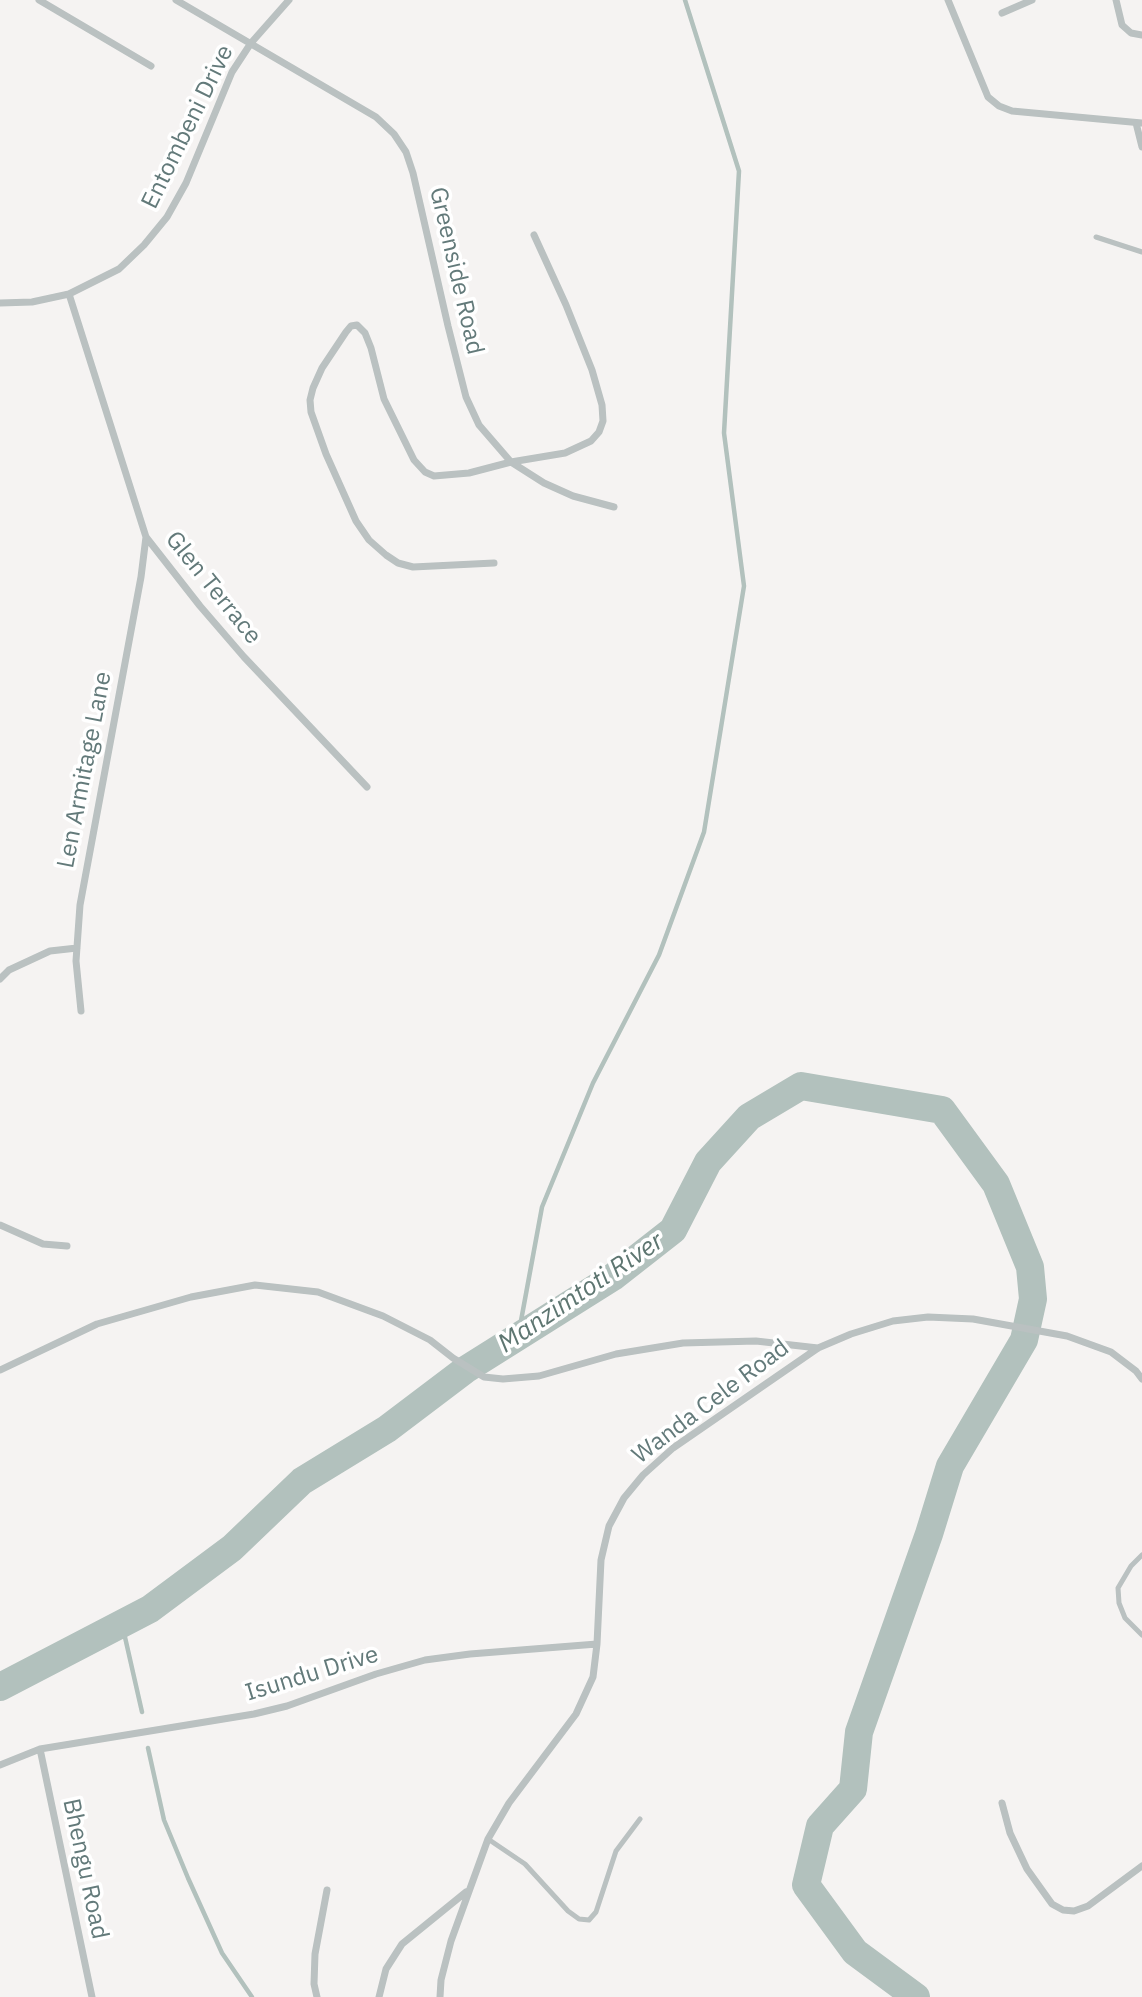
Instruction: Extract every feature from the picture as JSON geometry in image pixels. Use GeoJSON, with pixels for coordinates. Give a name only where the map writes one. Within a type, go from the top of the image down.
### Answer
{"type":"FeatureCollection","features":[{"type":"Feature","properties":{"kind":"street"},"geometry":{"type":"LineString","coordinates":[[39,0],[151,66]]}},
{"type":"Feature","properties":{"kind":"street","name":"Entombeni Drive"},"geometry":{"type":"LineString","coordinates":[[0,303],[32,302],[69,294],[119,269],[144,245],[167,217],[186,183],[232,72],[251,43],[289,0]]}},
{"type":"Feature","properties":{"kind":"street"},"geometry":{"type":"LineString","coordinates":[[948,0],[988,97],[999,106],[1012,111],[1139,123],[1142,147]]}},
{"type":"Feature","properties":{"kind":"street"},"geometry":{"type":"LineString","coordinates":[[1002,13],[1032,0]]}},
{"type":"Feature","properties":{"kind":"street"},"geometry":{"type":"LineString","coordinates":[[1116,0],[1122,25],[1131,33],[1142,35]]}},
{"type":"Feature","properties":{"kind":"street","name":"Greenside Road"},"geometry":{"type":"LineString","coordinates":[[182,2],[376,117],[394,134],[413,173],[466,397],[479,425],[511,462],[544,483],[573,496],[614,507]]}},
{"type":"Feature","properties":{"kind":"street"},"geometry":{"type":"LineString","coordinates":[[494,564],[413,567],[398,563],[369,540],[356,521],[326,454],[311,412],[310,400],[322,368],[345,332],[351,326],[357,325],[365,332],[371,348],[384,400],[414,460],[425,472],[434,476],[450,476],[578,449],[591,441],[599,432],[603,421],[602,405],[592,370],[566,305],[534,235]]}},
{"type":"Feature","properties":{"kind":"street","name":"Glen Terrace"},"geometry":{"type":"LineString","coordinates":[[69,294],[146,537],[244,657],[367,787]]}},
{"type":"Feature","properties":{"kind":"street","name":"Len Armitage Lane"},"geometry":{"type":"LineString","coordinates":[[81,1011],[77,948],[80,905],[141,577],[146,537]]}},
{"type":"Feature","properties":{"kind":"street"},"geometry":{"type":"LineString","coordinates":[[0,979],[9,970],[40,954],[77,948]]}},
{"type":"Feature","properties":{"kind":"street"},"geometry":{"type":"LineString","coordinates":[[0,1225],[43,1244],[67,1246]]}},
{"type":"Feature","properties":{"kind":"street"},"geometry":{"type":"LineString","coordinates":[[0,1370],[97,1324],[191,1297],[256,1285],[318,1292],[383,1316],[430,1340],[484,1377],[503,1380],[539,1377],[616,1354],[683,1343],[757,1341],[818,1348]]}},
{"type":"Feature","properties":{"kind":"street","name":"Wanda Cele Road"},"geometry":{"type":"LineString","coordinates":[[440,1997],[441,1980],[451,1941],[488,1839],[509,1803],[576,1714],[593,1677],[601,1560],[610,1526],[624,1498],[643,1475],[673,1448],[818,1348],[850,1334],[893,1321],[928,1317],[973,1319],[1067,1336],[1111,1353],[1136,1371],[1142,1379]]}},
{"type":"Feature","properties":{"kind":"street","name":"Isundu Drive"},"geometry":{"type":"LineString","coordinates":[[0,1765],[40,1749],[254,1714],[287,1706],[376,1674],[425,1660],[597,1644]]}},
{"type":"Feature","properties":{"kind":"street","name":"Bhengu Road"},"geometry":{"type":"LineString","coordinates":[[40,1749],[92,1997]]}},
{"type":"Feature","properties":{"kind":"street"},"geometry":{"type":"LineString","coordinates":[[1002,1803],[1010,1833],[1027,1869],[1052,1904],[1063,1910],[1074,1912],[1088,1906],[1142,1866]]}},
{"type":"Feature","properties":{"kind":"street"},"geometry":{"type":"LineString","coordinates":[[317,1997],[314,1984],[316,1954],[327,1891]]}},
{"type":"Feature","properties":{"kind":"street"},"geometry":{"type":"LineString","coordinates":[[379,1997],[386,1969],[402,1944],[467,1891]]}},
{"type":"Feature","properties":{"kind":"lane"},"geometry":{"type":"LineString","coordinates":[[1096,237],[1142,252]]}},
{"type":"Feature","properties":{"kind":"lane"},"geometry":{"type":"LineString","coordinates":[[1142,1555],[1131,1566],[1118,1588],[1118,1596],[1125,1618],[1142,1634]]}},
{"type":"Feature","properties":{"kind":"lane"},"geometry":{"type":"LineString","coordinates":[[488,1839],[525,1864],[568,1911],[579,1919],[589,1920],[596,1912],[617,1851],[640,1819]]}},
{"type":"Feature","properties":{"kind":"waterway"},"geometry":{"type":"LineString","coordinates":[[518,1337],[542,1207],[593,1083],[659,955],[704,832],[744,586],[724,433],[739,171],[685,0]]}},
{"type":"Feature","properties":{"kind":"waterway","name":"Manzimtoti River"},"geometry":{"type":"LineString","coordinates":[[0,1687],[150,1609],[232,1548],[302,1481],[387,1429],[465,1370],[613,1277],[673,1230],[708,1162],[749,1117],[801,1086],[942,1110],[996,1184],[1030,1267],[1033,1299],[1024,1340],[950,1466],[929,1534],[859,1732],[853,1789],[820,1826],[806,1885],[855,1952],[916,1997]]}},
{"type":"Feature","properties":{"kind":"waterway"},"geometry":{"type":"LineString","coordinates":[[122,1624],[142,1712]]}},
{"type":"Feature","properties":{"kind":"waterway"},"geometry":{"type":"LineString","coordinates":[[148,1748],[164,1820],[188,1878],[222,1953],[252,1997]]}}]}
